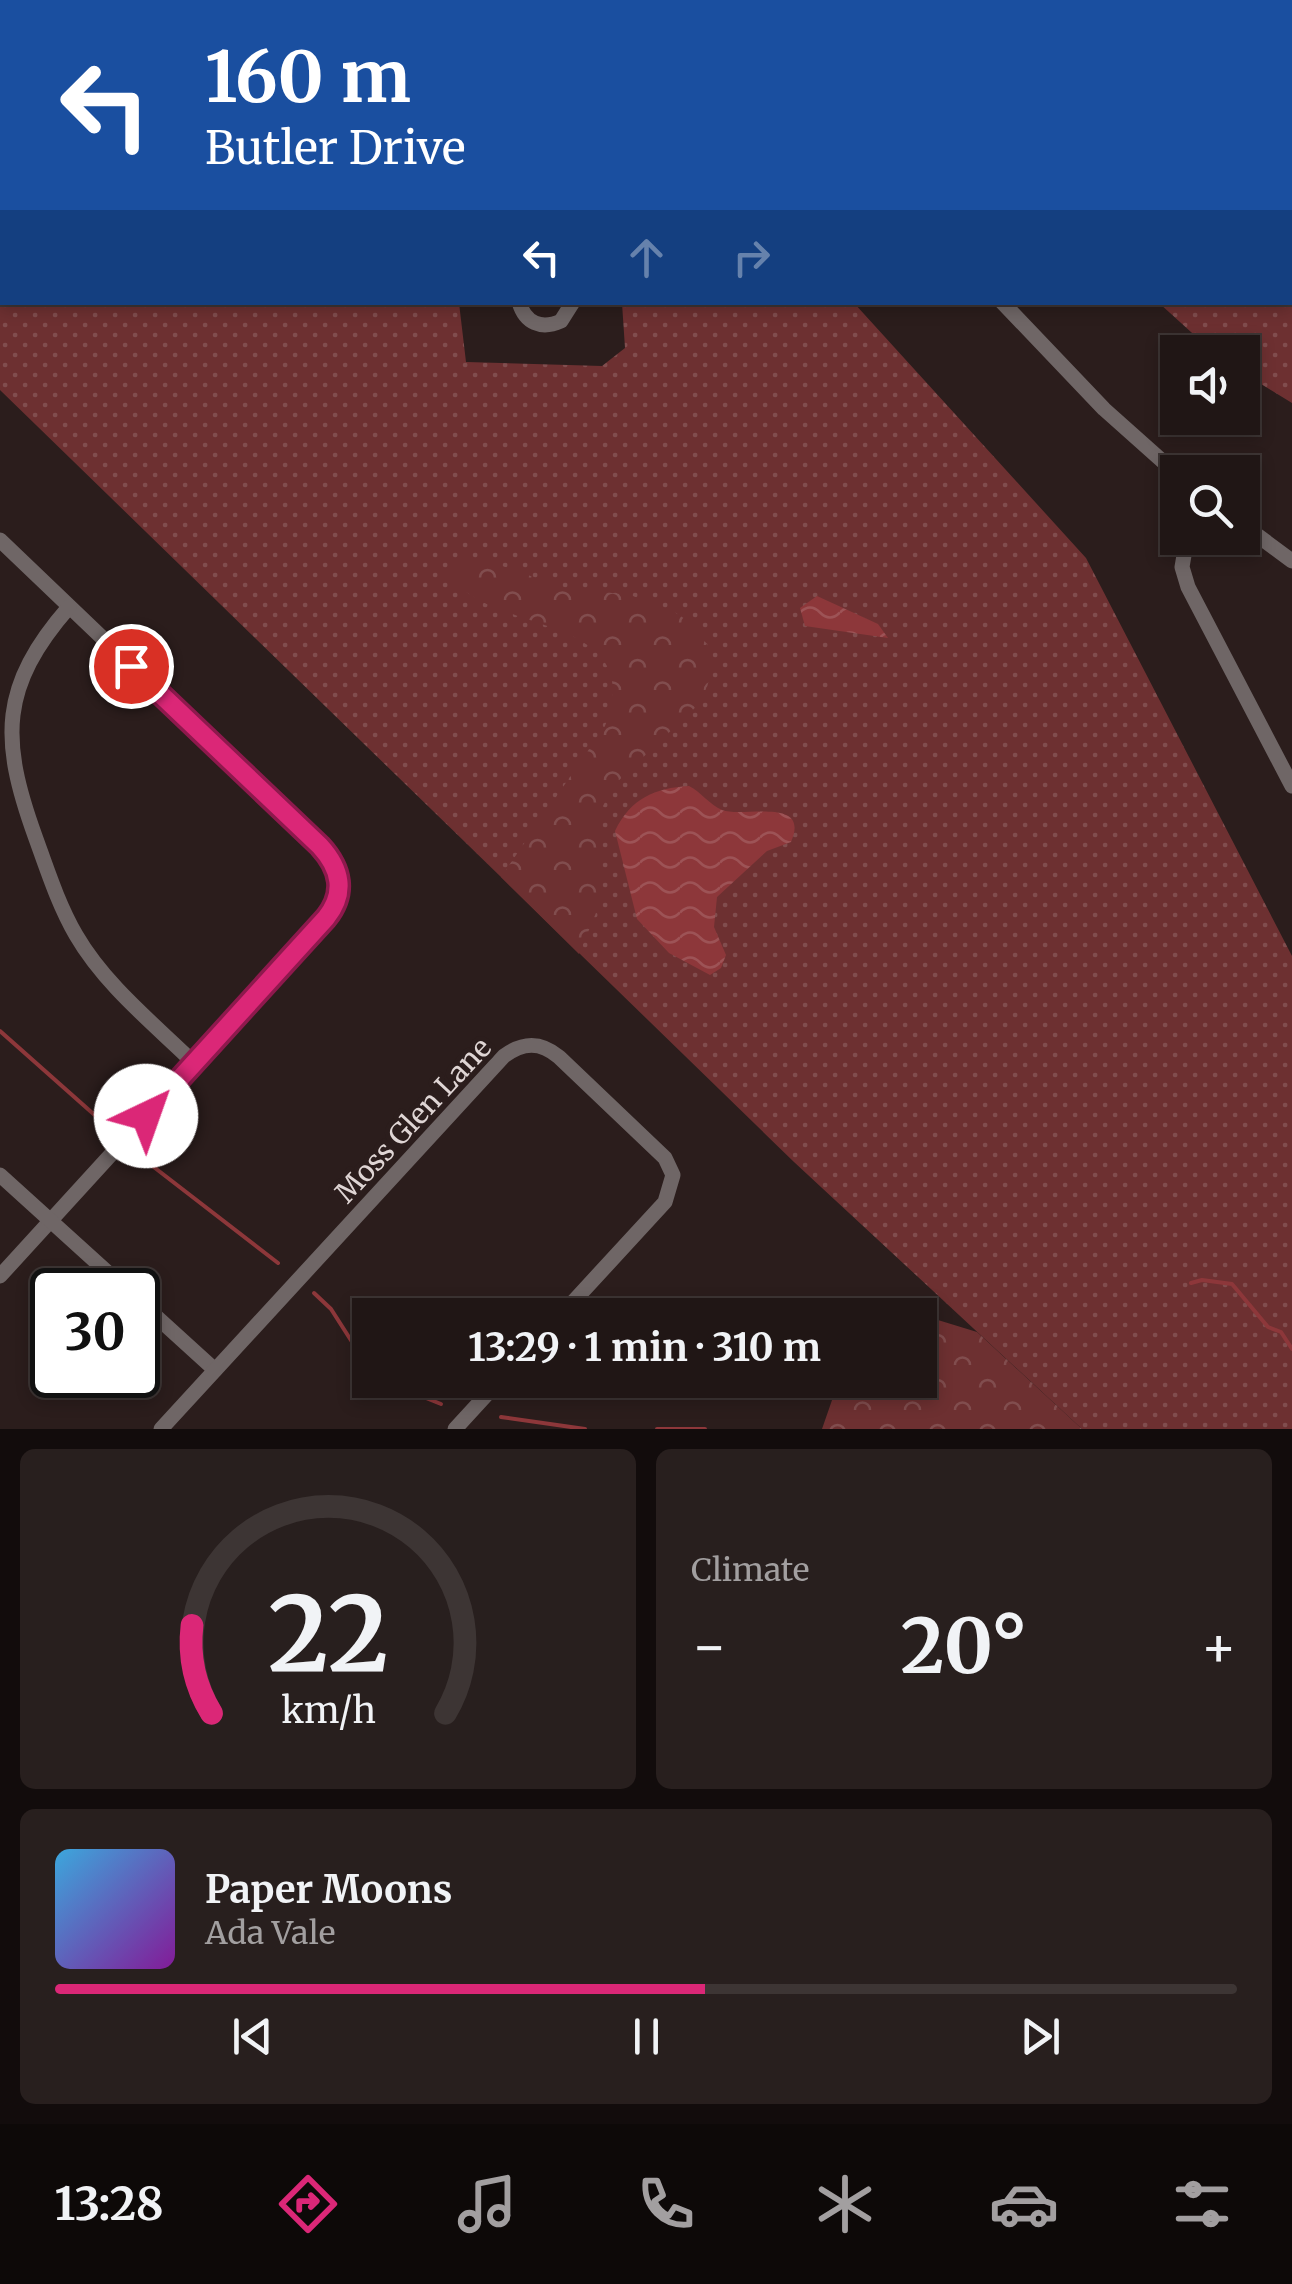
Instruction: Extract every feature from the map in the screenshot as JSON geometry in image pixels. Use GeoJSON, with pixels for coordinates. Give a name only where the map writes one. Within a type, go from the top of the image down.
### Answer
{"type":"FeatureCollection","features":[{"type":"Feature","properties":{"kind":"street"},"geometry":{"type":"LineString","coordinates":[[520,305],[527,319],[544,326],[565,318],[572,305]]}},
{"type":"Feature","properties":{"kind":"street"},"geometry":{"type":"LineString","coordinates":[[1005,305],[1104,409],[1160,459]]}},
{"type":"Feature","properties":{"kind":"street"},"geometry":{"type":"LineString","coordinates":[[1260,537],[1292,561]]}},
{"type":"Feature","properties":{"kind":"street"},"geometry":{"type":"LineString","coordinates":[[0,540],[320,846],[338,874],[340,892],[333,909],[0,1276]]}},
{"type":"Feature","properties":{"kind":"street"},"geometry":{"type":"LineString","coordinates":[[1184,555],[1182,568],[1188,587],[1292,786]]}},
{"type":"Feature","properties":{"kind":"street"},"geometry":{"type":"LineString","coordinates":[[69,606],[32,652],[16,686],[8,730],[14,778],[76,936],[122,994],[194,1063]]}},
{"type":"Feature","properties":{"kind":"street","name":"Moss Glen Lane"},"geometry":{"type":"LineString","coordinates":[[161,1429],[504,1056],[530,1044],[544,1046],[559,1057],[665,1158],[673,1175],[671,1191],[658,1210],[577,1298]]}},
{"type":"Feature","properties":{"kind":"street"},"geometry":{"type":"LineString","coordinates":[[0,1175],[102,1268]]}},
{"type":"Feature","properties":{"kind":"street"},"geometry":{"type":"LineString","coordinates":[[160,1320],[216,1370]]}},
{"type":"Feature","properties":{"kind":"street"},"geometry":{"type":"LineString","coordinates":[[455,1429],[483,1398]]}},
{"type":"Feature","properties":{"kind":"green space"},"geometry":{"type":"Polygon","coordinates":[[[0,305],[459,305],[466,362],[602,366],[625,348],[622,305],[856,305],[1086,558],[1292,956],[1292,1429],[1082,1429],[794,1162],[0,390],[0,305]]]}},
{"type":"Feature","properties":{"kind":"green space"},"geometry":{"type":"Polygon","coordinates":[[[1161,305],[1292,305],[1292,403],[1260,383],[1260,335],[1194,335],[1161,305]]]}},
{"type":"Feature","properties":{"kind":"green space"},"geometry":{"type":"Polygon","coordinates":[[[459,555],[513,569],[558,587],[630,595],[673,611],[691,623],[712,651],[713,670],[701,702],[614,785],[603,806],[598,908],[579,954],[501,877],[605,726],[613,695],[609,671],[597,653],[578,639],[469,594],[444,570],[459,555]]]}},
{"type":"Feature","properties":{"kind":"green space"},"geometry":{"type":"Polygon","coordinates":[[[937,1320],[977,1332],[1082,1429],[822,1429],[833,1398],[937,1398],[937,1320]]]}},
{"type":"Feature","properties":{"kind":"water"},"geometry":{"type":"Polygon","coordinates":[[[817,596],[878,624],[888,638],[805,626],[800,608],[817,596]]]}},
{"type":"Feature","properties":{"kind":"water"},"geometry":{"type":"Polygon","coordinates":[[[689,786],[722,810],[783,814],[795,828],[791,842],[767,851],[717,897],[714,927],[726,955],[721,968],[710,975],[669,953],[637,919],[615,831],[629,810],[645,797],[689,786]]]}},
{"type":"Feature","properties":{"kind":"waterway"},"geometry":{"type":"LineString","coordinates":[[0,1031],[107,1126]]}},
{"type":"Feature","properties":{"kind":"waterway"},"geometry":{"type":"LineString","coordinates":[[133,1151],[278,1263]]}},
{"type":"Feature","properties":{"kind":"waterway"},"geometry":{"type":"LineString","coordinates":[[1191,1283],[1202,1280],[1232,1284],[1268,1327],[1281,1332],[1292,1349]]}},
{"type":"Feature","properties":{"kind":"waterway"},"geometry":{"type":"LineString","coordinates":[[314,1293],[331,1309],[352,1342]]}},
{"type":"Feature","properties":{"kind":"waterway"},"geometry":{"type":"LineString","coordinates":[[426,1398],[441,1404]]}},
{"type":"Feature","properties":{"kind":"waterway"},"geometry":{"type":"LineString","coordinates":[[501,1417],[585,1429]]}},
{"type":"Feature","properties":{"kind":"waterway"},"geometry":{"type":"LineString","coordinates":[[657,1429],[705,1429]]}},
{"type":"Feature","properties":{"kind":"route"},"geometry":{"type":"LineString","coordinates":[[131,666],[320,846],[340,883],[338,900],[326,918],[146,1116]]}}]}
